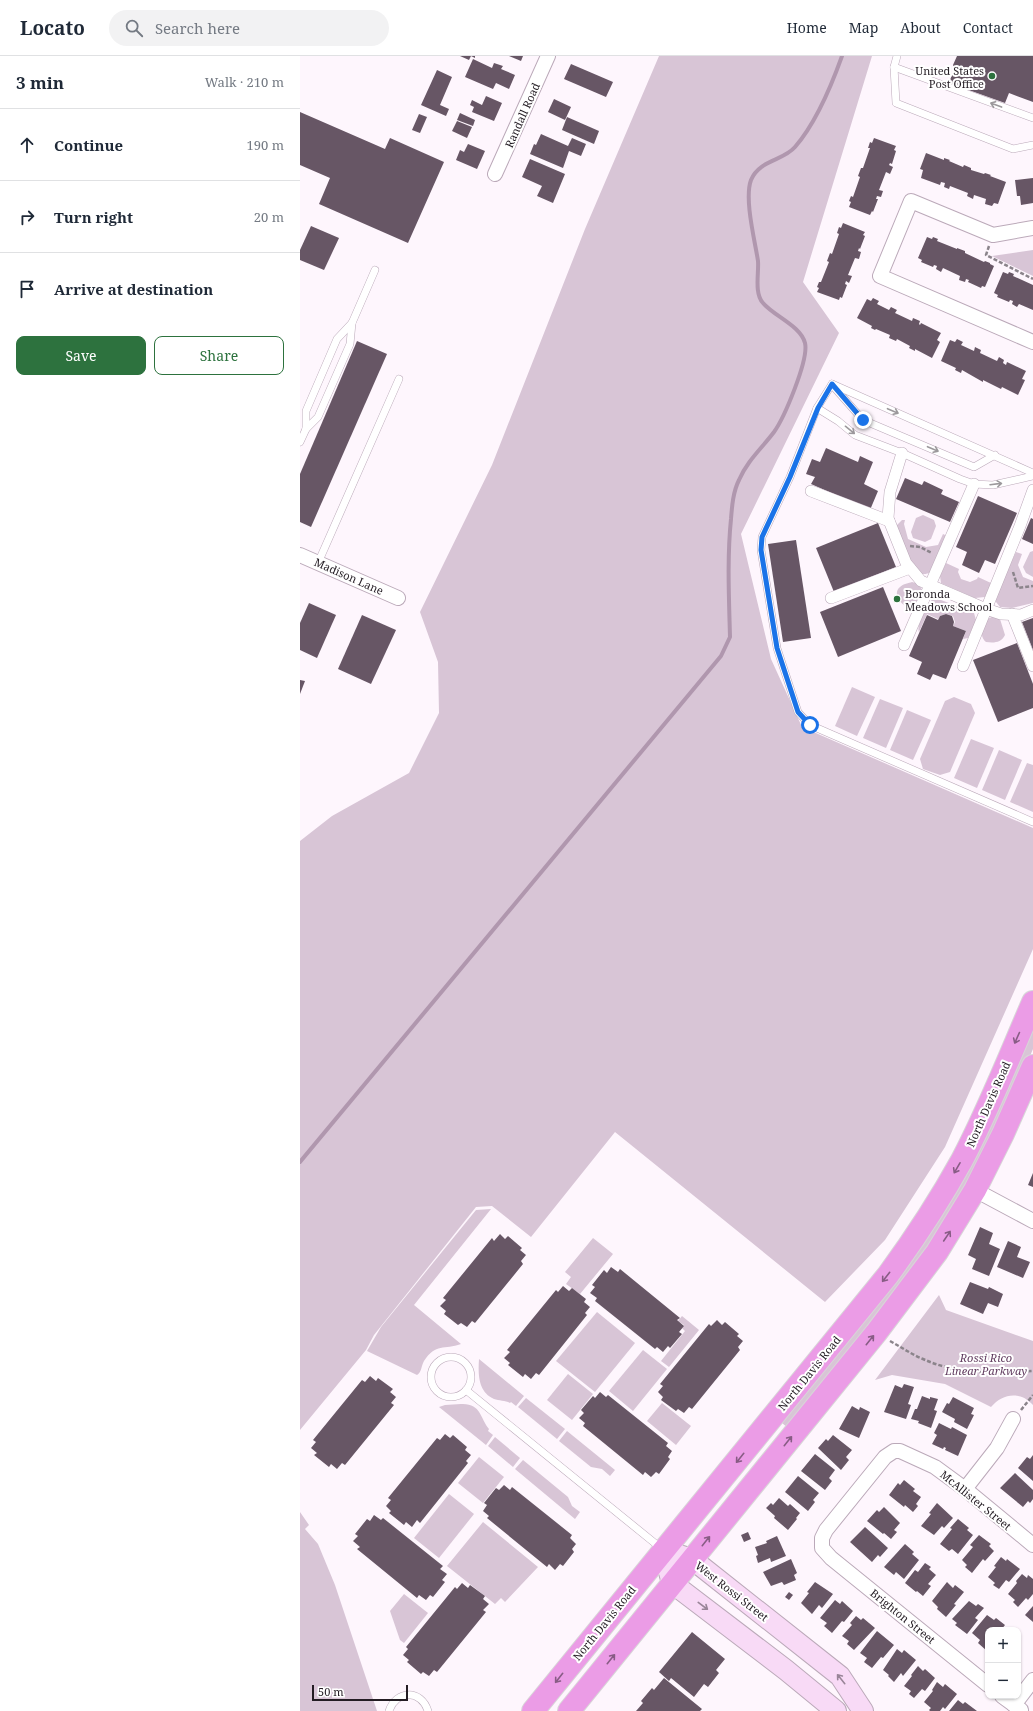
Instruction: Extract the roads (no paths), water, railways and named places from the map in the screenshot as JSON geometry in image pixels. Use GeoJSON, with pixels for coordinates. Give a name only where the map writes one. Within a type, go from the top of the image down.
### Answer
{"type":"FeatureCollection","features":[{"type":"Feature","properties":{"kind":"highway","name":"North Davis Road"},"geometry":{"type":"LineString","coordinates":[[533,1711],[888,1275],[917,1235],[944,1191],[969,1145],[1033,1002]]}},
{"type":"Feature","properties":{"kind":"highway"},"geometry":{"type":"LineString","coordinates":[[569,1711],[876,1333],[912,1285],[954,1226],[975,1190],[1003,1134],[1033,1066]]}},
{"type":"Feature","properties":{"kind":"main road","name":"West Rossi Street"},"geometry":{"type":"LineString","coordinates":[[663,1550],[692,1559],[840,1676],[863,1711]]}},
{"type":"Feature","properties":{"kind":"main road"},"geometry":{"type":"LineString","coordinates":[[663,1550],[672,1583],[786,1670],[836,1711]]}},
{"type":"Feature","properties":{"kind":"street","name":"Randall Road"},"geometry":{"type":"LineString","coordinates":[[495,174],[548,56]]}},
{"type":"Feature","properties":{"kind":"street"},"geometry":{"type":"LineString","coordinates":[[1033,228],[993,234],[911,201],[880,276],[1033,342]]}},
{"type":"Feature","properties":{"kind":"street"},"geometry":{"type":"LineString","coordinates":[[902,453],[890,492],[888,521],[906,563],[910,568],[921,581],[986,609],[1001,614],[1021,615],[1033,610]]}},
{"type":"Feature","properties":{"kind":"street"},"geometry":{"type":"LineString","coordinates":[[904,645],[974,484]]}},
{"type":"Feature","properties":{"kind":"street"},"geometry":{"type":"LineString","coordinates":[[962,666],[1005,564],[1033,490]]}},
{"type":"Feature","properties":{"kind":"street"},"geometry":{"type":"LineString","coordinates":[[811,491],[888,521]]}},
{"type":"Feature","properties":{"kind":"street","name":"Madison Lane"},"geometry":{"type":"LineString","coordinates":[[300,555],[398,598]]}},
{"type":"Feature","properties":{"kind":"street"},"geometry":{"type":"LineString","coordinates":[[831,598],[910,568]]}},
{"type":"Feature","properties":{"kind":"street"},"geometry":{"type":"LineString","coordinates":[[1012,614],[1033,666]]}},
{"type":"Feature","properties":{"kind":"street"},"geometry":{"type":"LineString","coordinates":[[975,1190],[1033,1221]]}},
{"type":"Feature","properties":{"kind":"street"},"geometry":{"type":"LineString","coordinates":[[965,1489],[997,1448],[1013,1419]]}},
{"type":"Feature","properties":{"kind":"street","name":"McAllister Street"},"geometry":{"type":"LineString","coordinates":[[821,1544],[826,1530],[885,1457],[894,1451],[905,1452],[946,1474],[1033,1545]]}},
{"type":"Feature","properties":{"kind":"street","name":"Brighton Street"},"geometry":{"type":"LineString","coordinates":[[821,1544],[831,1558],[985,1683]]}},
{"type":"Feature","properties":{"kind":"street"},"geometry":{"type":"LineString","coordinates":[[1006,1699],[1018,1708],[1033,1680]]}},
{"type":"Feature","properties":{"kind":"lane"},"geometry":{"type":"LineString","coordinates":[[897,56],[894,67],[896,103],[1013,149],[1033,145]]}},
{"type":"Feature","properties":{"kind":"lane"},"geometry":{"type":"LineString","coordinates":[[894,67],[1033,118]]}},
{"type":"Feature","properties":{"kind":"lane"},"geometry":{"type":"LineString","coordinates":[[300,442],[306,429],[318,417],[350,344],[352,323],[375,270]]}},
{"type":"Feature","properties":{"kind":"lane"},"geometry":{"type":"LineString","coordinates":[[306,429],[306,411],[337,339],[352,323]]}},
{"type":"Feature","properties":{"kind":"lane"},"geometry":{"type":"LineString","coordinates":[[318,563],[399,378]]}},
{"type":"Feature","properties":{"kind":"lane"},"geometry":{"type":"LineString","coordinates":[[832,384],[818,408],[790,477],[762,537],[761,550],[777,648],[798,712],[810,725],[1033,822]]}},
{"type":"Feature","properties":{"kind":"lane"},"geometry":{"type":"LineString","coordinates":[[832,384],[1033,473]]}},
{"type":"Feature","properties":{"kind":"lane"},"geometry":{"type":"LineString","coordinates":[[832,384],[863,420],[974,467],[995,455]]}},
{"type":"Feature","properties":{"kind":"lane"},"geometry":{"type":"LineString","coordinates":[[818,408],[838,421],[855,435],[902,453],[974,484],[993,484],[1033,476]]}},
{"type":"Feature","properties":{"kind":"lane"},"geometry":{"type":"LineString","coordinates":[[453,1357],[465,1363],[470,1373],[470,1379],[466,1390],[455,1396],[443,1395],[437,1392],[431,1381],[431,1375],[436,1364],[441,1360],[453,1357]]}},
{"type":"Feature","properties":{"kind":"lane"},"geometry":{"type":"LineString","coordinates":[[466,1390],[663,1550]]}},
{"type":"Feature","properties":{"kind":"lane"},"geometry":{"type":"LineString","coordinates":[[389,1711],[395,1700],[406,1695],[418,1697],[423,1701],[428,1711]]}},
{"type":"Feature","properties":{"kind":"waterway"},"geometry":{"type":"LineString","coordinates":[[300,1162],[721,656],[730,637],[729,548],[735,489],[742,473],[774,432],[784,415],[800,375],[805,351],[805,343],[798,331],[768,308],[760,299],[758,288],[758,261],[749,209],[749,188],[751,180],[760,168],[790,152],[802,138],[822,103],[842,56]]}},
{"type":"Feature","properties":{"kind":"place","name":"United States Post Office"},"geometry":{"type":"Point","coordinates":[992,76]}},
{"type":"Feature","properties":{"kind":"place","name":"Boronda Meadows School"},"geometry":{"type":"Point","coordinates":[897,599]}},
{"type":"Feature","properties":{"kind":"park label","name":"Rossi Rico Linear Parkway"},"geometry":{"type":"Point","coordinates":[986,1363]}}]}
